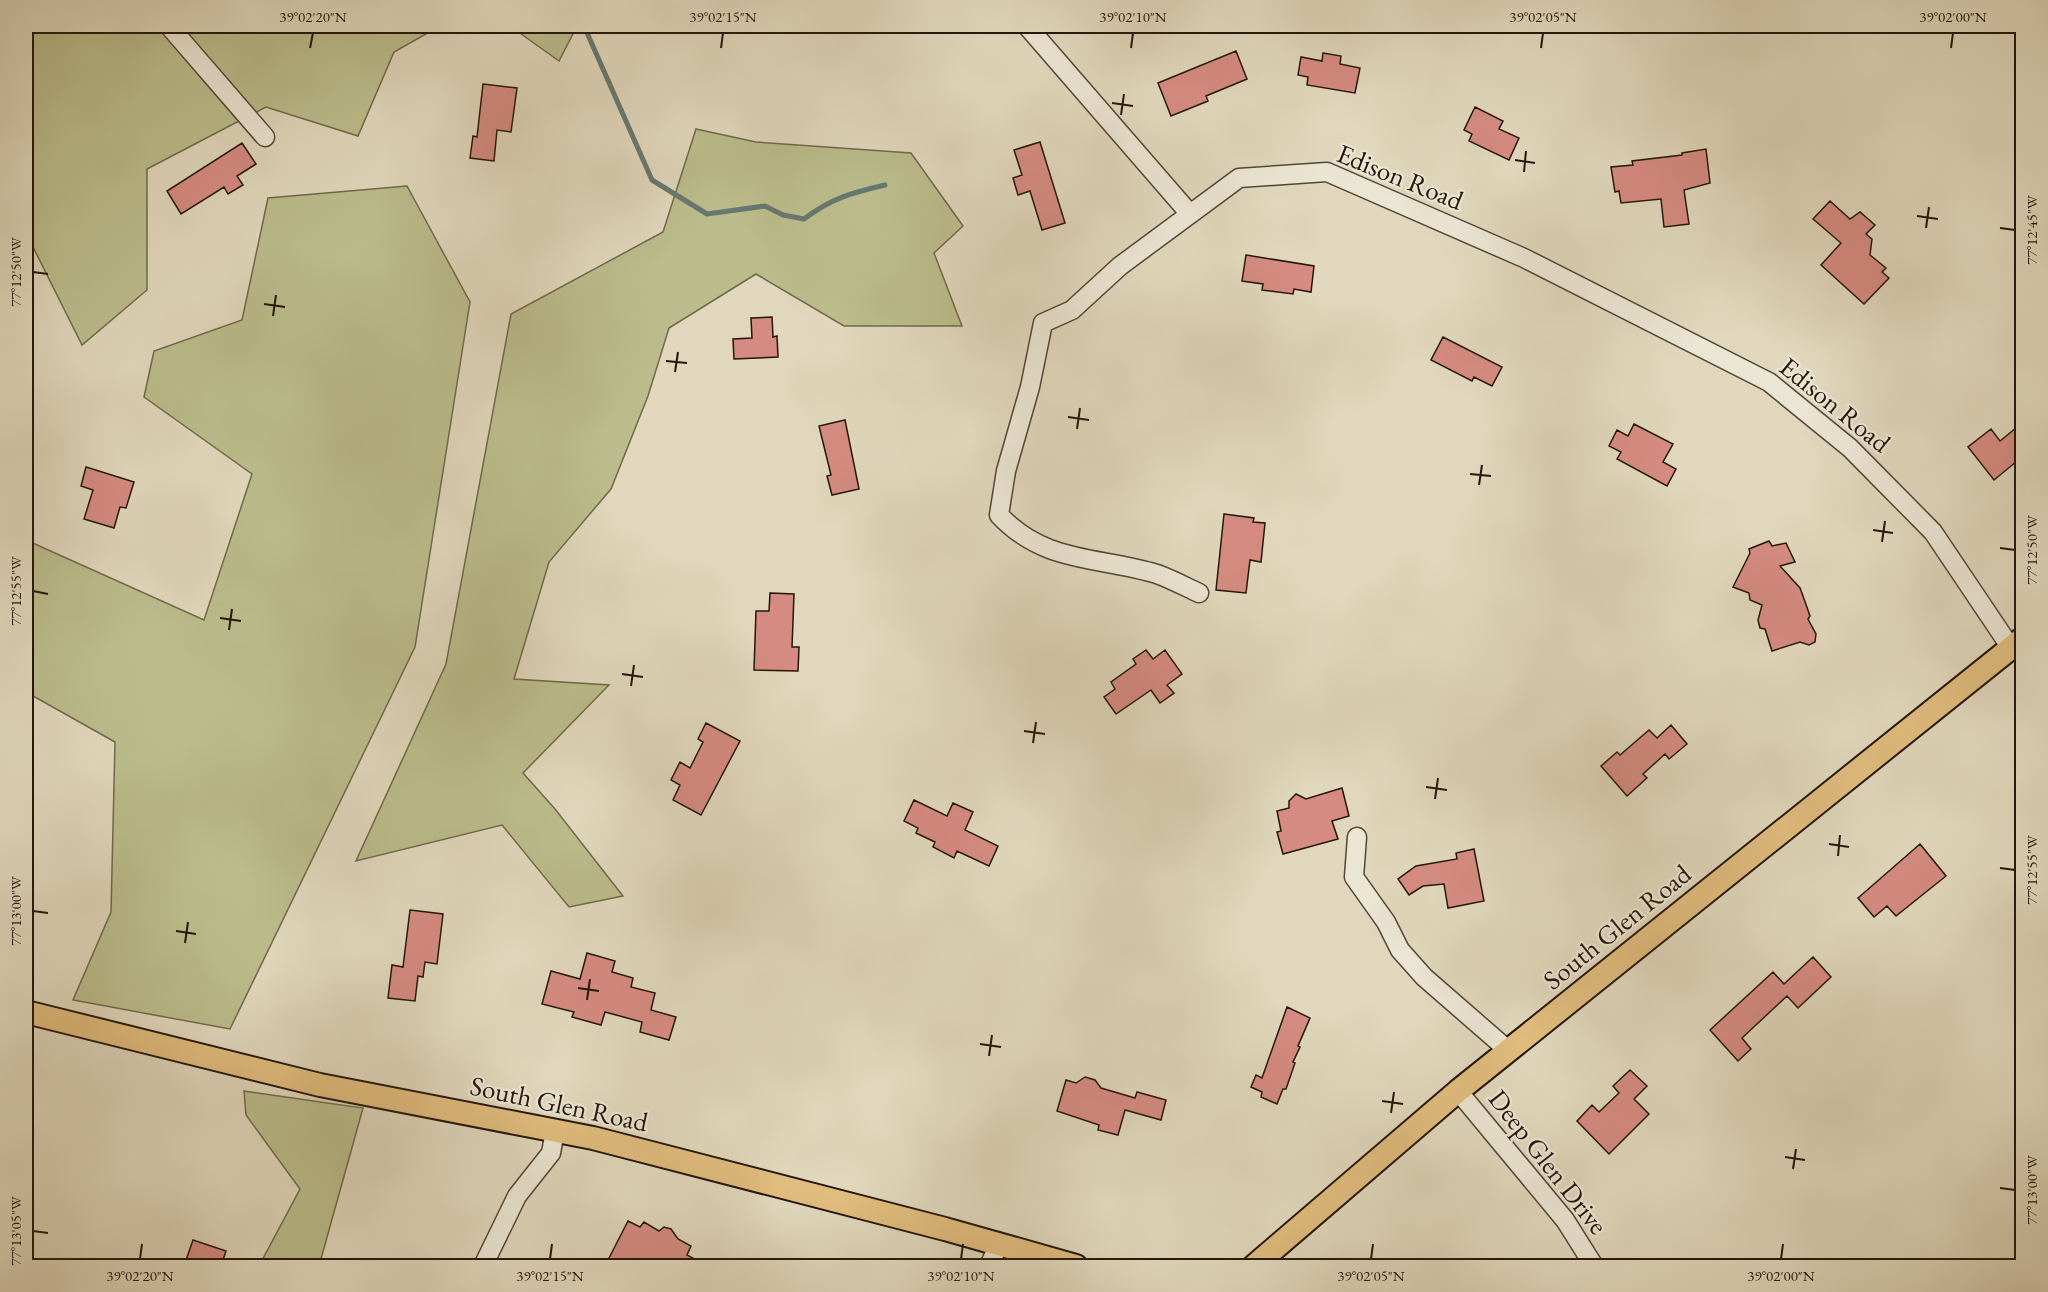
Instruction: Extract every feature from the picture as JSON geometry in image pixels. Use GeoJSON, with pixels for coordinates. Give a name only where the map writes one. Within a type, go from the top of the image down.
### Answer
{"type":"FeatureCollection","features":[{"type":"Feature","properties":{"kind":"main road","name":"South Glen Road"},"geometry":{"type":"LineString","coordinates":[[1254,1266],[1458,1091],[2017,644]]}},
{"type":"Feature","properties":{"kind":"main road","name":"South Glen Road"},"geometry":{"type":"LineString","coordinates":[[26,1012],[320,1085],[593,1138],[1076,1266]]}},
{"type":"Feature","properties":{"kind":"street"},"geometry":{"type":"LineString","coordinates":[[169,26],[265,137]]}},
{"type":"Feature","properties":{"kind":"street"},"geometry":{"type":"LineString","coordinates":[[1027,26],[1190,214]]}},
{"type":"Feature","properties":{"kind":"street","name":"Edison Road"},"geometry":{"type":"LineString","coordinates":[[1199,594],[1158,575],[1050,551],[1028,541],[999,515],[1043,323],[1072,310],[1120,266],[1239,178],[1327,172],[1524,258],[1769,382],[1850,448],[1933,532],[2017,644]]}},
{"type":"Feature","properties":{"kind":"street"},"geometry":{"type":"LineString","coordinates":[[1357,837],[1354,877],[1386,922],[1400,950],[1424,977],[1509,1051]]}},
{"type":"Feature","properties":{"kind":"street","name":"Deep Glen Drive"},"geometry":{"type":"LineString","coordinates":[[1458,1091],[1565,1220],[1594,1266]]}},
{"type":"Feature","properties":{"kind":"street"},"geometry":{"type":"LineString","coordinates":[[483,1266],[517,1196],[551,1153],[555,1131]]}},
{"type":"Feature","properties":{"kind":"street"},"geometry":{"type":"LineString","coordinates":[[989,1266],[999,1244]]}},
{"type":"Feature","properties":{"kind":"green space"},"geometry":{"type":"Polygon","coordinates":[[[26,26],[440,26],[394,52],[358,136],[266,107],[147,169],[147,290],[82,345],[26,233],[26,26]]]}},
{"type":"Feature","properties":{"kind":"green space"},"geometry":{"type":"Polygon","coordinates":[[[510,26],[577,26],[559,61],[510,26]]]}},
{"type":"Feature","properties":{"kind":"green space"},"geometry":{"type":"Polygon","coordinates":[[[696,129],[756,142],[911,153],[963,226],[934,253],[962,326],[844,326],[756,274],[669,328],[648,396],[611,489],[549,562],[514,679],[609,685],[523,773],[555,809],[623,896],[569,907],[502,825],[356,861],[446,664],[511,314],[663,232],[696,129]]]}},
{"type":"Feature","properties":{"kind":"green space"},"geometry":{"type":"Polygon","coordinates":[[[407,186],[470,302],[415,647],[230,1029],[73,1000],[111,912],[115,742],[26,692],[26,540],[204,620],[252,474],[144,397],[154,351],[242,320],[268,198],[407,186]]]}},
{"type":"Feature","properties":{"kind":"green space"},"geometry":{"type":"Polygon","coordinates":[[[244,1091],[363,1108],[319,1266],[259,1266],[300,1189],[246,1115],[244,1091]]]}},
{"type":"Feature","properties":{"kind":"building"},"geometry":{"type":"Polygon","coordinates":[[[1236,51],[1247,79],[1206,96],[1208,101],[1171,116],[1158,83],[1236,51]]]}},
{"type":"Feature","properties":{"kind":"building"},"geometry":{"type":"Polygon","coordinates":[[[1323,53],[1341,56],[1340,64],[1360,68],[1355,93],[1307,85],[1308,77],[1298,75],[1301,57],[1322,61],[1323,53]]]}},
{"type":"Feature","properties":{"kind":"building"},"geometry":{"type":"Polygon","coordinates":[[[483,84],[517,88],[511,132],[497,130],[494,161],[470,158],[473,136],[477,137],[483,84]]]}},
{"type":"Feature","properties":{"kind":"building"},"geometry":{"type":"Polygon","coordinates":[[[1475,107],[1503,121],[1499,129],[1519,138],[1509,160],[1469,141],[1472,134],[1464,130],[1475,107]]]}},
{"type":"Feature","properties":{"kind":"building"},"geometry":{"type":"Polygon","coordinates":[[[1040,142],[1065,223],[1042,230],[1030,191],[1018,195],[1013,178],[1022,175],[1014,150],[1040,142]]]}},
{"type":"Feature","properties":{"kind":"building"},"geometry":{"type":"Polygon","coordinates":[[[242,143],[256,164],[237,176],[243,185],[228,194],[224,187],[181,214],[167,191],[242,143]]]}},
{"type":"Feature","properties":{"kind":"building"},"geometry":{"type":"Polygon","coordinates":[[[1706,149],[1710,183],[1684,190],[1689,224],[1664,227],[1661,199],[1621,203],[1619,191],[1615,192],[1611,167],[1633,165],[1632,161],[1682,155],[1682,153],[1706,149]]]}},
{"type":"Feature","properties":{"kind":"building"},"geometry":{"type":"Polygon","coordinates":[[[1830,201],[1850,219],[1860,212],[1875,225],[1866,234],[1872,239],[1870,255],[1886,268],[1882,272],[1889,278],[1864,304],[1821,265],[1841,243],[1813,219],[1830,201]]]}},
{"type":"Feature","properties":{"kind":"building"},"geometry":{"type":"Polygon","coordinates":[[[1246,255],[1314,266],[1311,292],[1294,289],[1293,294],[1262,290],[1263,284],[1242,281],[1246,255]]]}},
{"type":"Feature","properties":{"kind":"building"},"geometry":{"type":"Polygon","coordinates":[[[772,317],[773,337],[777,336],[778,357],[734,359],[733,339],[752,338],[751,318],[772,317]]]}},
{"type":"Feature","properties":{"kind":"building"},"geometry":{"type":"Polygon","coordinates":[[[1443,337],[1502,367],[1492,386],[1474,377],[1472,381],[1431,360],[1443,337]]]}},
{"type":"Feature","properties":{"kind":"building"},"geometry":{"type":"Polygon","coordinates":[[[845,420],[859,489],[832,495],[827,476],[831,475],[819,426],[845,420]]]}},
{"type":"Feature","properties":{"kind":"building"},"geometry":{"type":"Polygon","coordinates":[[[2022,423],[2022,457],[1994,480],[1968,447],[1991,429],[2000,441],[2022,423]]]}},
{"type":"Feature","properties":{"kind":"building"},"geometry":{"type":"Polygon","coordinates":[[[1634,424],[1673,444],[1663,462],[1676,469],[1667,486],[1617,459],[1621,452],[1609,446],[1617,430],[1628,436],[1634,424]]]}},
{"type":"Feature","properties":{"kind":"building"},"geometry":{"type":"Polygon","coordinates":[[[86,467],[134,482],[126,508],[120,507],[114,528],[84,519],[93,490],[81,486],[86,467]]]}},
{"type":"Feature","properties":{"kind":"building"},"geometry":{"type":"Polygon","coordinates":[[[1224,514],[1254,518],[1253,522],[1265,523],[1261,562],[1250,560],[1246,593],[1216,590],[1224,514]]]}},
{"type":"Feature","properties":{"kind":"building"},"geometry":{"type":"Polygon","coordinates":[[[1769,541],[1772,546],[1786,543],[1795,562],[1780,566],[1800,588],[1803,596],[1810,616],[1808,619],[1816,634],[1815,642],[1809,645],[1800,642],[1772,651],[1765,629],[1760,628],[1758,620],[1762,605],[1750,600],[1749,593],[1733,587],[1750,553],[1749,549],[1769,541]]]}},
{"type":"Feature","properties":{"kind":"building"},"geometry":{"type":"Polygon","coordinates":[[[770,593],[794,594],[792,647],[799,647],[798,671],[754,670],[756,611],[769,611],[770,593]]]}},
{"type":"Feature","properties":{"kind":"building"},"geometry":{"type":"Polygon","coordinates":[[[1146,650],[1153,659],[1165,650],[1182,674],[1167,685],[1174,693],[1160,703],[1151,690],[1116,714],[1104,697],[1115,689],[1111,682],[1136,664],[1133,659],[1146,650]]]}},
{"type":"Feature","properties":{"kind":"building"},"geometry":{"type":"Polygon","coordinates":[[[706,723],[740,741],[701,815],[673,800],[680,785],[671,780],[680,762],[690,768],[703,742],[698,739],[706,723]]]}},
{"type":"Feature","properties":{"kind":"building"},"geometry":{"type":"Polygon","coordinates":[[[1671,725],[1687,744],[1669,759],[1665,754],[1643,774],[1647,778],[1627,796],[1601,766],[1617,752],[1620,755],[1649,730],[1657,738],[1671,725]]]}},
{"type":"Feature","properties":{"kind":"building"},"geometry":{"type":"Polygon","coordinates":[[[1342,788],[1349,816],[1332,821],[1338,839],[1283,854],[1277,832],[1281,831],[1277,811],[1289,808],[1289,801],[1296,794],[1306,799],[1342,788]]]}},
{"type":"Feature","properties":{"kind":"building"},"geometry":{"type":"Polygon","coordinates":[[[914,800],[947,816],[953,803],[973,812],[965,830],[998,846],[989,866],[957,851],[954,858],[933,847],[935,842],[916,833],[918,828],[904,821],[914,800]]]}},
{"type":"Feature","properties":{"kind":"building"},"geometry":{"type":"Polygon","coordinates":[[[1920,844],[1946,876],[1896,916],[1887,906],[1874,917],[1858,898],[1920,844]]]}},
{"type":"Feature","properties":{"kind":"building"},"geometry":{"type":"Polygon","coordinates":[[[1474,849],[1484,901],[1448,908],[1444,884],[1423,886],[1409,895],[1398,879],[1416,866],[1457,859],[1456,853],[1474,849]]]}},
{"type":"Feature","properties":{"kind":"building"},"geometry":{"type":"Polygon","coordinates":[[[410,910],[443,914],[437,964],[425,962],[423,977],[418,976],[415,1001],[388,998],[392,965],[403,967],[410,910]]]}},
{"type":"Feature","properties":{"kind":"building"},"geometry":{"type":"Polygon","coordinates":[[[587,953],[615,961],[612,972],[633,978],[631,987],[655,993],[651,1010],[676,1017],[669,1040],[640,1032],[642,1022],[605,1012],[601,1025],[572,1017],[574,1012],[542,1004],[551,971],[580,979],[587,953]]]}},
{"type":"Feature","properties":{"kind":"building"},"geometry":{"type":"Polygon","coordinates":[[[1813,957],[1831,977],[1798,1008],[1787,996],[1742,1038],[1751,1049],[1738,1061],[1710,1030],[1773,972],[1784,984],[1813,957]]]}},
{"type":"Feature","properties":{"kind":"building"},"geometry":{"type":"Polygon","coordinates":[[[1287,1007],[1310,1018],[1298,1046],[1300,1047],[1293,1062],[1295,1063],[1286,1089],[1283,1089],[1277,1104],[1261,1097],[1262,1092],[1251,1087],[1256,1075],[1262,1078],[1287,1007]]]}},
{"type":"Feature","properties":{"kind":"building"},"geometry":{"type":"Polygon","coordinates":[[[1630,1070],[1647,1086],[1634,1099],[1649,1114],[1609,1154],[1577,1121],[1592,1105],[1599,1112],[1619,1093],[1613,1086],[1630,1070]]]}},
{"type":"Feature","properties":{"kind":"building"},"geometry":{"type":"Polygon","coordinates":[[[1085,1077],[1095,1080],[1101,1088],[1135,1098],[1137,1092],[1166,1100],[1161,1120],[1125,1110],[1118,1135],[1098,1130],[1099,1125],[1057,1111],[1066,1080],[1076,1083],[1085,1077]]]}},
{"type":"Feature","properties":{"kind":"building"},"geometry":{"type":"Polygon","coordinates":[[[628,1221],[640,1227],[644,1222],[659,1231],[664,1227],[671,1229],[678,1239],[691,1246],[687,1255],[707,1266],[623,1266],[608,1260],[628,1221]]]}},
{"type":"Feature","properties":{"kind":"building"},"geometry":{"type":"Polygon","coordinates":[[[193,1240],[226,1251],[221,1266],[184,1266],[193,1240]]]}},
{"type":"Feature","properties":{"kind":"waterway"},"geometry":{"type":"LineString","coordinates":[[584,26],[652,180],[707,214],[765,206],[783,215],[804,219],[842,197],[885,185]]}}]}
